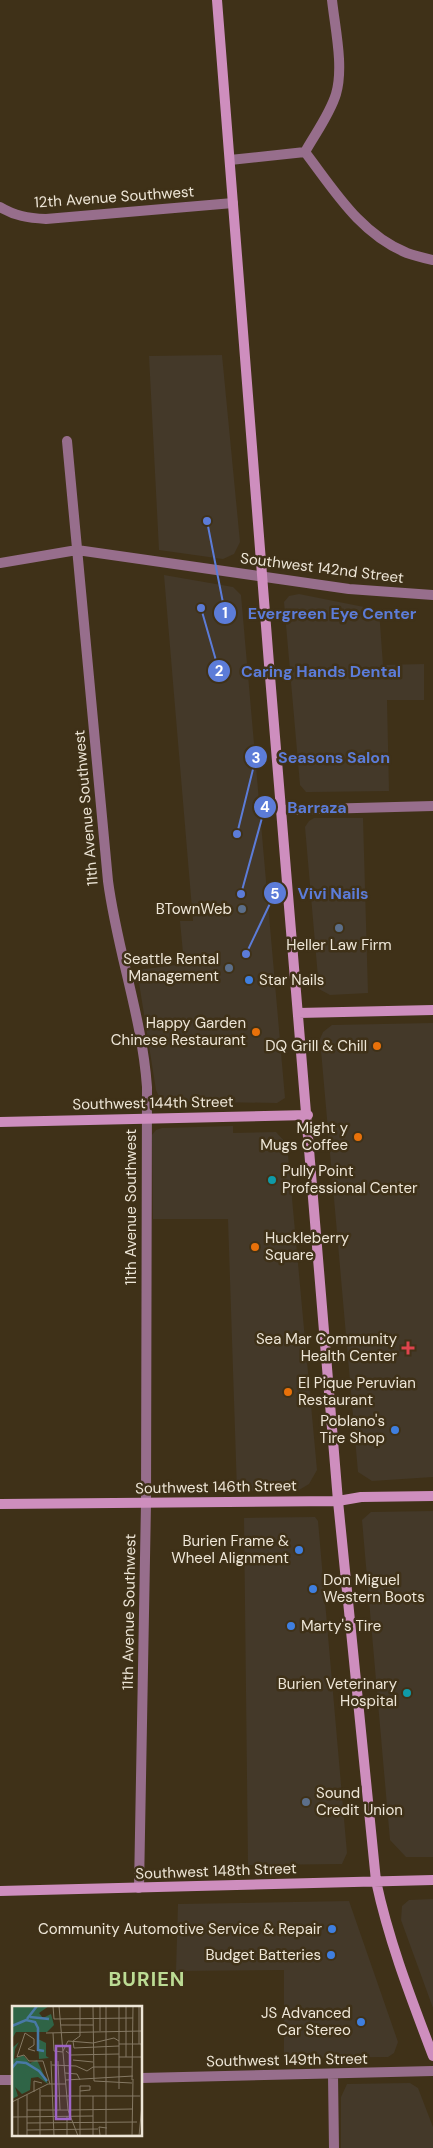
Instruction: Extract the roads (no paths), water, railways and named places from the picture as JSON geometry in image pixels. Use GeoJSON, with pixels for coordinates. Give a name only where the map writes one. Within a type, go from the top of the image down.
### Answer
{"type":"FeatureCollection","features":[{"type":"Feature","properties":{"kind":"main road"},"geometry":{"type":"LineString","coordinates":[[217,0],[262,578],[308,1115],[338,1501],[376,1881],[384,1919],[401,1971],[433,2056]]}},
{"type":"Feature","properties":{"kind":"main road"},"geometry":{"type":"LineString","coordinates":[[298,1012],[433,1010]]}},
{"type":"Feature","properties":{"kind":"main road","name":"Southwest 144th Street"},"geometry":{"type":"LineString","coordinates":[[0,1122],[308,1115]]}},
{"type":"Feature","properties":{"kind":"main road","name":"Southwest 146th Street"},"geometry":{"type":"LineString","coordinates":[[0,1504],[338,1501],[361,1497],[433,1496]]}},
{"type":"Feature","properties":{"kind":"main road","name":"Southwest 148th Street"},"geometry":{"type":"LineString","coordinates":[[0,1891],[433,1880]]}},
{"type":"Feature","properties":{"kind":"street"},"geometry":{"type":"LineString","coordinates":[[305,152],[332,106],[339,76],[332,0]]}},
{"type":"Feature","properties":{"kind":"street"},"geometry":{"type":"LineString","coordinates":[[230,160],[305,152]]}},
{"type":"Feature","properties":{"kind":"street"},"geometry":{"type":"LineString","coordinates":[[305,152],[335,194],[358,220],[380,238],[406,252],[433,260]]}},
{"type":"Feature","properties":{"kind":"street","name":"12th Avenue Southwest"},"geometry":{"type":"LineString","coordinates":[[0,207],[12,214],[46,219],[233,203]]}},
{"type":"Feature","properties":{"kind":"street","name":"11th Avenue Southwest"},"geometry":{"type":"LineString","coordinates":[[67,441],[108,881],[113,916],[140,1028],[147,1087],[146,1503],[139,1888]]}},
{"type":"Feature","properties":{"kind":"street","name":"Southwest 142nd Street"},"geometry":{"type":"LineString","coordinates":[[0,563],[77,550],[349,589],[433,595]]}},
{"type":"Feature","properties":{"kind":"street"},"geometry":{"type":"LineString","coordinates":[[281,810],[433,806]]}},
{"type":"Feature","properties":{"kind":"street","name":"Southwest 149th Street"},"geometry":{"type":"LineString","coordinates":[[142,2078],[433,2071]]}},
{"type":"Feature","properties":{"kind":"street"},"geometry":{"type":"LineString","coordinates":[[333,2074],[334,2148]]}},
{"type":"Feature","properties":{"kind":"place","name":"Evergreen Eye Center"},"geometry":{"type":"Point","coordinates":[207,521]}},
{"type":"Feature","properties":{"kind":"place","name":"Caring Hands Dental"},"geometry":{"type":"Point","coordinates":[201,608]}},
{"type":"Feature","properties":{"kind":"place","name":"Seasons Salon"},"geometry":{"type":"Point","coordinates":[237,834]}},
{"type":"Feature","properties":{"kind":"place","name":"Barraza"},"geometry":{"type":"Point","coordinates":[241,894]}},
{"type":"Feature","properties":{"kind":"place","name":"BTownWeb"},"geometry":{"type":"Point","coordinates":[242,909]}},
{"type":"Feature","properties":{"kind":"place","name":"Heller Law Firm"},"geometry":{"type":"Point","coordinates":[339,928]}},
{"type":"Feature","properties":{"kind":"place","name":"Vivi Nails"},"geometry":{"type":"Point","coordinates":[246,954]}},
{"type":"Feature","properties":{"kind":"place","name":"Seattle Rental Management"},"geometry":{"type":"Point","coordinates":[229,968]}},
{"type":"Feature","properties":{"kind":"place","name":"Star Nails"},"geometry":{"type":"Point","coordinates":[249,980]}},
{"type":"Feature","properties":{"kind":"place","name":"Happy Garden Chinese Restaurant"},"geometry":{"type":"Point","coordinates":[256,1032]}},
{"type":"Feature","properties":{"kind":"place","name":"DQ Grill & Chill"},"geometry":{"type":"Point","coordinates":[377,1046]}},
{"type":"Feature","properties":{"kind":"place","name":"Might y Mugs Coffee"},"geometry":{"type":"Point","coordinates":[358,1137]}},
{"type":"Feature","properties":{"kind":"place","name":"Pully Point Professional Center"},"geometry":{"type":"Point","coordinates":[272,1180]}},
{"type":"Feature","properties":{"kind":"place","name":"Huckleberry Square"},"geometry":{"type":"Point","coordinates":[255,1247]}},
{"type":"Feature","properties":{"kind":"place","name":"Sea Mar Community Health Center"},"geometry":{"type":"Point","coordinates":[408,1348]}},
{"type":"Feature","properties":{"kind":"place","name":"El Pique Peruvian Restaurant"},"geometry":{"type":"Point","coordinates":[288,1392]}},
{"type":"Feature","properties":{"kind":"place","name":"Poblano's Tire Shop"},"geometry":{"type":"Point","coordinates":[395,1430]}},
{"type":"Feature","properties":{"kind":"place","name":"Burien Frame & Wheel Alignment"},"geometry":{"type":"Point","coordinates":[299,1550]}},
{"type":"Feature","properties":{"kind":"place","name":"Don Miguel Western Boots"},"geometry":{"type":"Point","coordinates":[313,1589]}},
{"type":"Feature","properties":{"kind":"place","name":"Marty's Tire"},"geometry":{"type":"Point","coordinates":[291,1626]}},
{"type":"Feature","properties":{"kind":"place","name":"Burien Veterinary Hospital"},"geometry":{"type":"Point","coordinates":[407,1693]}},
{"type":"Feature","properties":{"kind":"place","name":"Sound Credit Union"},"geometry":{"type":"Point","coordinates":[306,1802]}},
{"type":"Feature","properties":{"kind":"place","name":"Community Automotive Service & Repair"},"geometry":{"type":"Point","coordinates":[332,1929]}},
{"type":"Feature","properties":{"kind":"place","name":"Budget Batteries"},"geometry":{"type":"Point","coordinates":[331,1955]}},
{"type":"Feature","properties":{"kind":"place","name":"JS Advanced Car Stereo"},"geometry":{"type":"Point","coordinates":[361,2022]}},
{"type":"Feature","properties":{"kind":"district","name":"BURIEN"},"geometry":{"type":"Point","coordinates":[147,1979]}}]}
